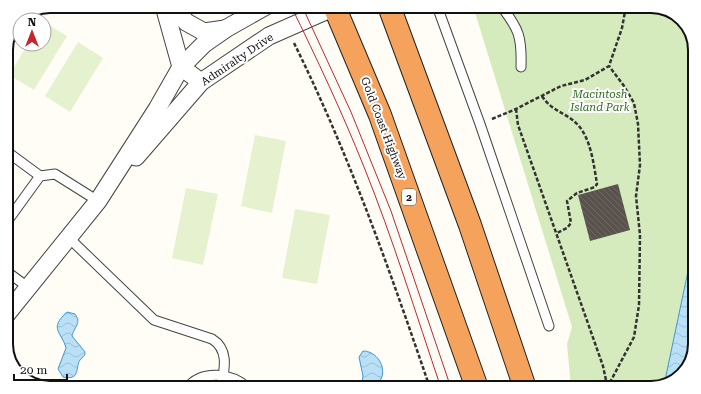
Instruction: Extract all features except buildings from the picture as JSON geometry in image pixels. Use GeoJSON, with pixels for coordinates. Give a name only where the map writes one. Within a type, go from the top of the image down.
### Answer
{"type":"FeatureCollection","features":[{"type":"Feature","properties":{"kind":"highway","name":"Gold Coast Highway"},"geometry":{"type":"LineString","coordinates":[[338,13],[380,115],[475,381]]}},
{"type":"Feature","properties":{"kind":"highway"},"geometry":{"type":"LineString","coordinates":[[392,13],[472,232],[523,381]]}},
{"type":"Feature","properties":{"kind":"street"},"geometry":{"type":"LineString","coordinates":[[166,13],[181,67],[201,82]]}},
{"type":"Feature","properties":{"kind":"street"},"geometry":{"type":"LineString","coordinates":[[179,13],[186,22],[204,32],[227,28]]}},
{"type":"Feature","properties":{"kind":"street","name":"Admiralty Drive"},"geometry":{"type":"LineString","coordinates":[[13,307],[102,194],[181,67],[204,44],[227,28],[254,13]]}},
{"type":"Feature","properties":{"kind":"street","name":"Admiralty Drive"},"geometry":{"type":"LineString","coordinates":[[102,194],[157,134],[201,82],[269,36],[321,13]]}},
{"type":"Feature","properties":{"kind":"lane"},"geometry":{"type":"LineString","coordinates":[[440,13],[480,124],[550,326]]}},
{"type":"Feature","properties":{"kind":"lane"},"geometry":{"type":"LineString","coordinates":[[507,13],[516,25],[522,46],[521,67]]}},
{"type":"Feature","properties":{"kind":"lane"},"geometry":{"type":"LineString","coordinates":[[13,156],[40,176],[56,174],[102,194]]}},
{"type":"Feature","properties":{"kind":"lane"},"geometry":{"type":"LineString","coordinates":[[13,213],[40,176]]}},
{"type":"Feature","properties":{"kind":"lane"},"geometry":{"type":"LineString","coordinates":[[69,238],[154,320],[212,339],[218,343],[224,356],[222,381]]}},
{"type":"Feature","properties":{"kind":"lane"},"geometry":{"type":"LineString","coordinates":[[13,276],[29,288]]}},
{"type":"Feature","properties":{"kind":"lane"},"geometry":{"type":"LineString","coordinates":[[194,381],[198,377],[208,375],[223,376],[237,381]]}},
{"type":"Feature","properties":{"kind":"path"},"geometry":{"type":"LineString","coordinates":[[480,124],[516,109],[561,86],[585,80],[609,66],[622,28],[625,13]]}},
{"type":"Feature","properties":{"kind":"path"},"geometry":{"type":"LineString","coordinates":[[287,27],[322,99],[350,167],[377,235],[428,381]]}},
{"type":"Feature","properties":{"kind":"path"},"geometry":{"type":"LineString","coordinates":[[609,66],[624,86],[634,103],[638,124],[640,165],[636,196],[640,235],[638,305],[634,337],[610,381]]}},
{"type":"Feature","properties":{"kind":"path"},"geometry":{"type":"LineString","coordinates":[[542,96],[548,106],[578,125],[585,138],[597,184],[595,187],[577,193],[567,202],[571,224],[567,228],[557,233]]}},
{"type":"Feature","properties":{"kind":"path"},"geometry":{"type":"LineString","coordinates":[[516,109],[518,125],[603,366],[606,381]]}},
{"type":"Feature","properties":{"kind":"green space","name":"Macintosh Island Park"},"geometry":{"type":"Polygon","coordinates":[[[475,13],[656,13],[674,21],[683,31],[687,40],[688,271],[666,378],[656,381],[570,381],[567,344],[572,327],[475,13]]]}},
{"type":"Feature","properties":{"kind":"green space"},"geometry":{"type":"Polygon","coordinates":[[[52,27],[67,36],[34,90],[13,77],[13,68],[23,52],[52,52],[52,27]]]}},
{"type":"Feature","properties":{"kind":"green space"},"geometry":{"type":"Polygon","coordinates":[[[78,42],[103,58],[70,112],[45,96],[78,42]]]}},
{"type":"Feature","properties":{"kind":"green space"},"geometry":{"type":"Polygon","coordinates":[[[255,135],[286,141],[272,213],[241,206],[255,135]]]}},
{"type":"Feature","properties":{"kind":"green space"},"geometry":{"type":"Polygon","coordinates":[[[186,188],[218,194],[203,265],[172,258],[186,188]]]}},
{"type":"Feature","properties":{"kind":"green space"},"geometry":{"type":"Polygon","coordinates":[[[295,209],[330,215],[317,284],[282,278],[295,209]]]}},
{"type":"Feature","properties":{"kind":"water"},"geometry":{"type":"Polygon","coordinates":[[[688,271],[687,354],[680,367],[670,376],[666,378],[688,271]]]}},
{"type":"Feature","properties":{"kind":"water"},"geometry":{"type":"Polygon","coordinates":[[[67,312],[75,314],[77,317],[78,323],[72,336],[85,352],[84,356],[80,360],[75,375],[69,378],[63,377],[58,369],[66,348],[57,327],[61,318],[67,312]]]}},
{"type":"Feature","properties":{"kind":"water"},"geometry":{"type":"Polygon","coordinates":[[[363,351],[376,356],[383,369],[380,381],[362,381],[363,376],[359,357],[363,351]]]}},
{"type":"Feature","properties":{"kind":"tram line"},"geometry":{"type":"LineString","coordinates":[[294,13],[347,126],[375,194],[395,249],[439,381]]}},
{"type":"Feature","properties":{"kind":"tram line"},"geometry":{"type":"LineString","coordinates":[[305,13],[351,112],[391,211],[449,381]]}}]}
